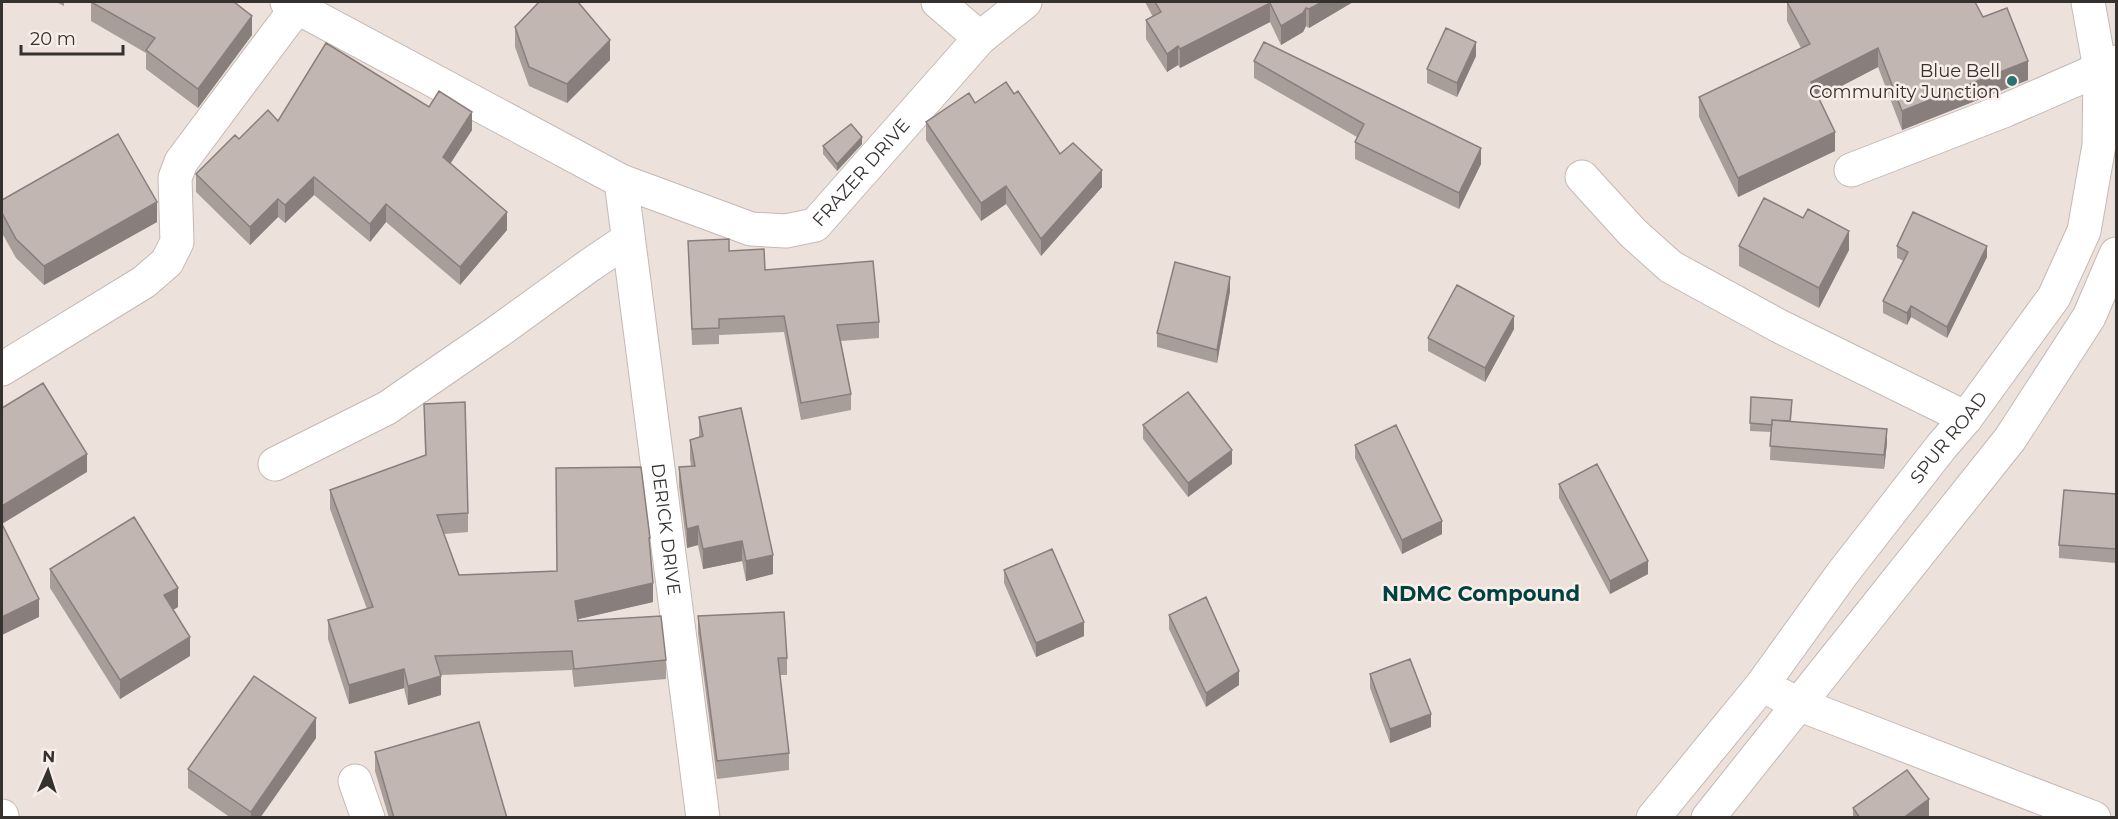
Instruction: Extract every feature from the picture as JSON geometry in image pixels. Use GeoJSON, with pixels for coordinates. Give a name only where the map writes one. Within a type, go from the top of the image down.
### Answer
{"type":"FeatureCollection","features":[{"type":"Feature","properties":{"kind":"street"},"geometry":{"type":"LineString","coordinates":[[938,2],[980,38]]}},
{"type":"Feature","properties":{"kind":"street","name":"FRAZER DRIVE"},"geometry":{"type":"LineString","coordinates":[[292,4],[621,181],[751,229],[786,231],[815,225],[980,38],[1025,2]]}},
{"type":"Feature","properties":{"kind":"street","name":"SPUR ROAD"},"geometry":{"type":"LineString","coordinates":[[1653,818],[1762,685],[1842,574],[1966,418],[2054,297],[2084,231],[2099,145],[2108,66],[2088,2]]}},
{"type":"Feature","properties":{"kind":"street"},"geometry":{"type":"LineString","coordinates":[[2,369],[144,282],[167,262],[177,242],[175,178],[181,162],[292,4]]}},
{"type":"Feature","properties":{"kind":"street"},"geometry":{"type":"LineString","coordinates":[[1851,170],[2006,110],[2108,66]]}},
{"type":"Feature","properties":{"kind":"street"},"geometry":{"type":"LineString","coordinates":[[1582,177],[1633,232],[1671,267],[1779,326],[1966,418]]}},
{"type":"Feature","properties":{"kind":"street","name":"DERICK DRIVE"},"geometry":{"type":"LineString","coordinates":[[621,181],[703,818]]}},
{"type":"Feature","properties":{"kind":"street"},"geometry":{"type":"LineString","coordinates":[[275,464],[387,408],[627,240]]}},
{"type":"Feature","properties":{"kind":"street"},"geometry":{"type":"LineString","coordinates":[[1708,818],[2010,439],[2089,317],[2116,254]]}},
{"type":"Feature","properties":{"kind":"street"},"geometry":{"type":"LineString","coordinates":[[1762,685],[1798,704],[2094,818]]}},
{"type":"Feature","properties":{"kind":"street"},"geometry":{"type":"LineString","coordinates":[[355,781],[368,818]]}},
{"type":"Feature","properties":{"kind":"building"},"geometry":{"type":"Polygon","coordinates":[[[91,2],[234,2],[252,16],[198,89],[146,50],[155,38],[91,2]]]}},
{"type":"Feature","properties":{"kind":"building"},"geometry":{"type":"Polygon","coordinates":[[[539,2],[578,2],[610,40],[567,84],[529,67],[515,27],[539,2]]]}},
{"type":"Feature","properties":{"kind":"building"},"geometry":{"type":"Polygon","coordinates":[[[1155,2],[1322,2],[1309,9],[1306,8],[1303,13],[1281,26],[1270,3],[1180,49],[1178,46],[1167,54],[1146,20],[1161,12],[1155,2]]]}},
{"type":"Feature","properties":{"kind":"building"},"geometry":{"type":"Polygon","coordinates":[[[1787,2],[1975,2],[1983,17],[2007,8],[2028,61],[1902,111],[1878,48],[1811,82],[1835,132],[1738,178],[1699,97],[1810,44],[1787,2]]]}},
{"type":"Feature","properties":{"kind":"building"},"geometry":{"type":"Polygon","coordinates":[[[1446,28],[1476,42],[1457,83],[1427,69],[1446,28]]]}},
{"type":"Feature","properties":{"kind":"building"},"geometry":{"type":"Polygon","coordinates":[[[1264,42],[1481,148],[1459,193],[1355,142],[1364,124],[1254,61],[1264,42]]]}},
{"type":"Feature","properties":{"kind":"building"},"geometry":{"type":"Polygon","coordinates":[[[326,43],[429,107],[439,91],[472,112],[443,157],[507,212],[460,267],[386,204],[370,224],[314,177],[285,205],[278,199],[250,227],[196,174],[235,135],[239,139],[268,110],[278,121],[326,43]]]}},
{"type":"Feature","properties":{"kind":"building"},"geometry":{"type":"Polygon","coordinates":[[[1006,82],[1014,94],[1018,91],[1060,154],[1073,143],[1102,170],[1041,239],[1006,186],[981,203],[926,122],[969,93],[975,103],[1006,82]]]}},
{"type":"Feature","properties":{"kind":"building"},"geometry":{"type":"Polygon","coordinates":[[[851,124],[862,137],[837,164],[823,146],[851,124]]]}},
{"type":"Feature","properties":{"kind":"building"},"geometry":{"type":"Polygon","coordinates":[[[118,134],[157,202],[44,266],[16,239],[2,213],[2,200],[118,134]]]}},
{"type":"Feature","properties":{"kind":"building"},"geometry":{"type":"Polygon","coordinates":[[[1764,198],[1803,218],[1808,209],[1849,231],[1819,288],[1739,246],[1764,198]]]}},
{"type":"Feature","properties":{"kind":"building"},"geometry":{"type":"Polygon","coordinates":[[[1913,212],[1987,246],[1947,327],[1911,306],[1907,313],[1883,301],[1908,252],[1897,246],[1913,212]]]}},
{"type":"Feature","properties":{"kind":"building"},"geometry":{"type":"Polygon","coordinates":[[[729,239],[729,251],[764,249],[765,270],[873,261],[879,322],[837,325],[851,394],[801,403],[784,316],[719,319],[719,328],[692,329],[688,241],[729,239]]]}},
{"type":"Feature","properties":{"kind":"building"},"geometry":{"type":"Polygon","coordinates":[[[1175,262],[1230,277],[1217,350],[1157,333],[1175,262]]]}},
{"type":"Feature","properties":{"kind":"building"},"geometry":{"type":"Polygon","coordinates":[[[1457,285],[1514,316],[1485,368],[1428,338],[1457,285]]]}},
{"type":"Feature","properties":{"kind":"building"},"geometry":{"type":"Polygon","coordinates":[[[43,383],[87,454],[2,506],[2,408],[43,383]]]}},
{"type":"Feature","properties":{"kind":"building"},"geometry":{"type":"Polygon","coordinates":[[[1188,392],[1232,450],[1188,483],[1143,425],[1188,392]]]}},
{"type":"Feature","properties":{"kind":"building"},"geometry":{"type":"Polygon","coordinates":[[[1751,397],[1792,400],[1790,421],[1772,420],[1772,425],[1750,423],[1751,397]]]}},
{"type":"Feature","properties":{"kind":"building"},"geometry":{"type":"Polygon","coordinates":[[[465,402],[468,513],[437,515],[459,575],[557,571],[556,468],[641,467],[653,583],[575,601],[578,621],[661,616],[666,660],[574,669],[572,651],[435,656],[441,676],[408,686],[404,669],[349,685],[328,620],[373,607],[330,490],[426,455],[424,404],[465,402]]]}},
{"type":"Feature","properties":{"kind":"building"},"geometry":{"type":"Polygon","coordinates":[[[741,408],[773,555],[746,561],[742,541],[703,549],[698,526],[687,529],[679,467],[695,466],[690,440],[703,436],[699,417],[741,408]]]}},
{"type":"Feature","properties":{"kind":"building"},"geometry":{"type":"Polygon","coordinates":[[[1772,420],[1887,429],[1884,455],[1770,446],[1772,420]]]}},
{"type":"Feature","properties":{"kind":"building"},"geometry":{"type":"Polygon","coordinates":[[[1396,425],[1442,521],[1402,540],[1355,445],[1396,425]]]}},
{"type":"Feature","properties":{"kind":"building"},"geometry":{"type":"Polygon","coordinates":[[[1597,464],[1648,561],[1610,581],[1559,484],[1597,464]]]}},
{"type":"Feature","properties":{"kind":"building"},"geometry":{"type":"Polygon","coordinates":[[[2064,490],[2116,494],[2116,549],[2059,545],[2064,490]]]}},
{"type":"Feature","properties":{"kind":"building"},"geometry":{"type":"Polygon","coordinates":[[[134,517],[178,588],[164,595],[190,637],[120,680],[50,569],[134,517]]]}},
{"type":"Feature","properties":{"kind":"building"},"geometry":{"type":"Polygon","coordinates":[[[2,524],[39,599],[2,617],[2,524]]]}},
{"type":"Feature","properties":{"kind":"building"},"geometry":{"type":"Polygon","coordinates":[[[1052,549],[1084,622],[1036,643],[1004,570],[1052,549]]]}},
{"type":"Feature","properties":{"kind":"building"},"geometry":{"type":"Polygon","coordinates":[[[1206,597],[1239,671],[1206,693],[1169,615],[1206,597]]]}},
{"type":"Feature","properties":{"kind":"building"},"geometry":{"type":"Polygon","coordinates":[[[784,612],[787,658],[778,658],[789,753],[717,761],[698,616],[784,612]]]}},
{"type":"Feature","properties":{"kind":"building"},"geometry":{"type":"Polygon","coordinates":[[[1410,659],[1431,714],[1390,729],[1370,674],[1410,659]]]}},
{"type":"Feature","properties":{"kind":"building"},"geometry":{"type":"Polygon","coordinates":[[[254,676],[316,718],[251,812],[188,769],[254,676]]]}},
{"type":"Feature","properties":{"kind":"building"},"geometry":{"type":"Polygon","coordinates":[[[479,722],[507,818],[394,818],[375,752],[479,722]]]}},
{"type":"Feature","properties":{"kind":"building"},"geometry":{"type":"Polygon","coordinates":[[[1907,770],[1929,799],[1903,818],[1860,818],[1853,808],[1907,770]]]}},
{"type":"Feature","properties":{"kind":"place","name":"Blue Bell Community Junction"},"geometry":{"type":"Point","coordinates":[2012,81]}},
{"type":"Feature","properties":{"kind":"district","name":"NDMC Compound"},"geometry":{"type":"Point","coordinates":[1481,593]}}]}
